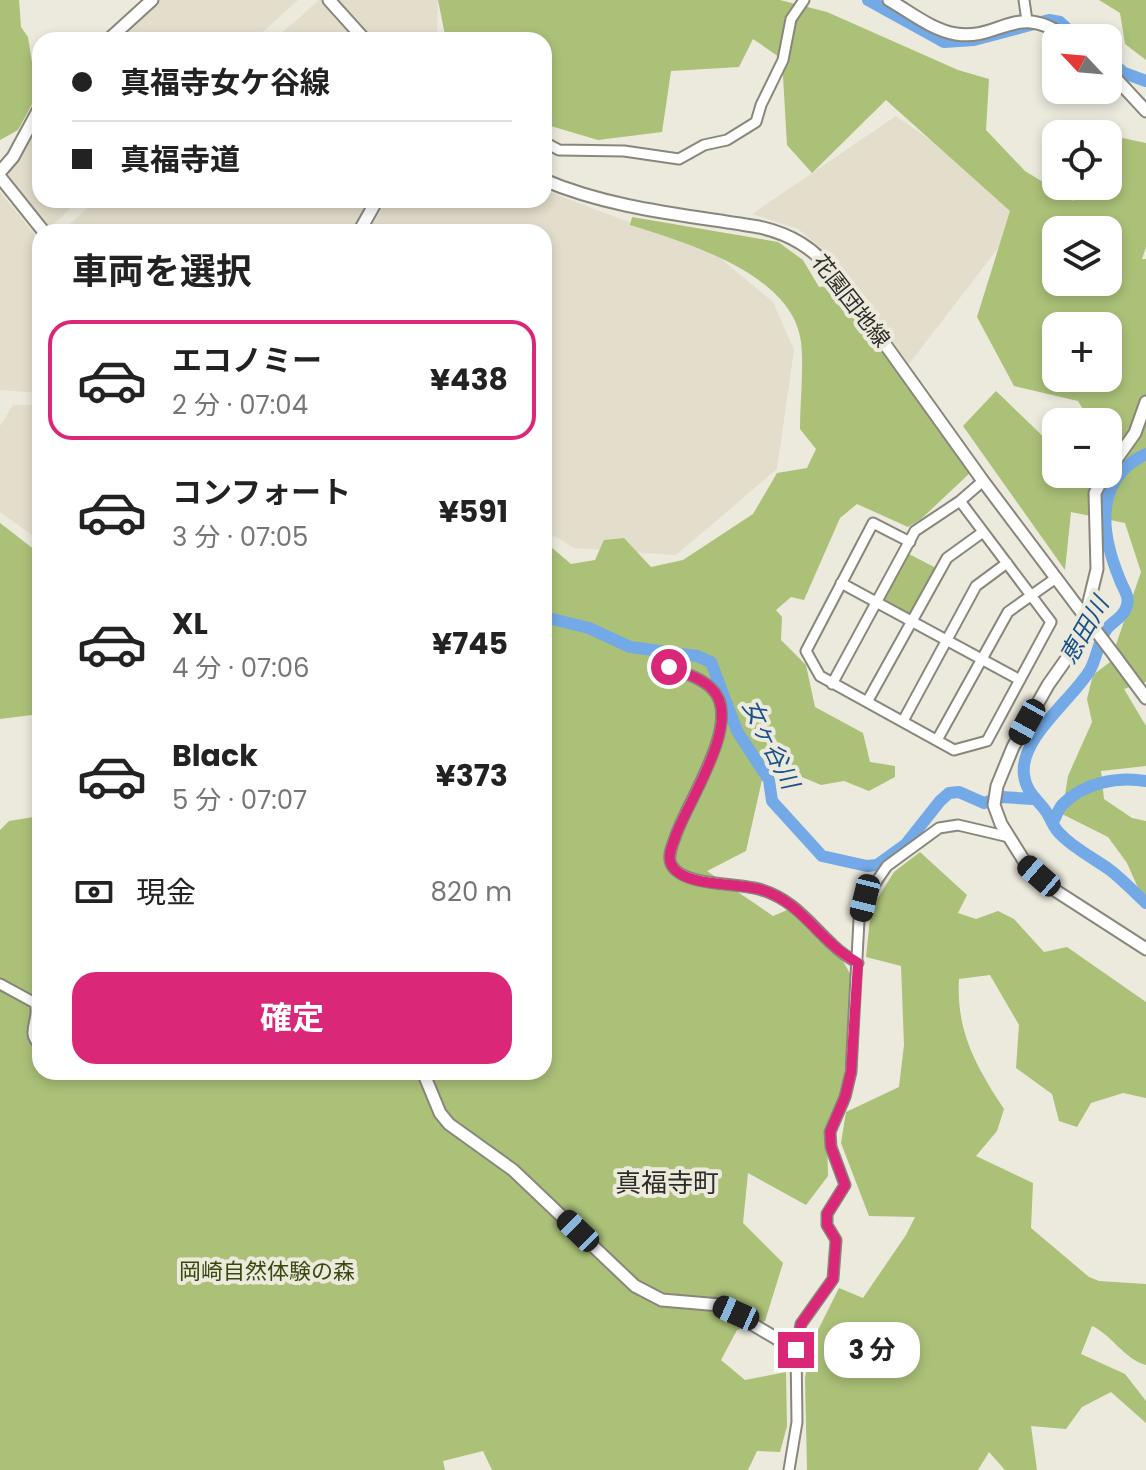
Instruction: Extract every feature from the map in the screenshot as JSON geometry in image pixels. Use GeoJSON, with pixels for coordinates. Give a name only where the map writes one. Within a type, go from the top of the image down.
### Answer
{"type":"FeatureCollection","features":[{"type":"Feature","properties":{"kind":"street"},"geometry":{"type":"LineString","coordinates":[[117,32],[152,0]]}},
{"type":"Feature","properties":{"kind":"street"},"geometry":{"type":"LineString","coordinates":[[329,0],[358,32]]}},
{"type":"Feature","properties":{"kind":"street"},"geometry":{"type":"LineString","coordinates":[[552,146],[559,150],[624,151],[679,159],[704,145],[727,140],[756,122],[783,60],[791,19],[804,0]]}},
{"type":"Feature","properties":{"kind":"street"},"geometry":{"type":"LineString","coordinates":[[889,0],[953,33],[977,33],[1007,23],[1027,21],[1043,24]]}},
{"type":"Feature","properties":{"kind":"street"},"geometry":{"type":"LineString","coordinates":[[1024,0],[1027,21]]}},
{"type":"Feature","properties":{"kind":"street"},"geometry":{"type":"LineString","coordinates":[[1122,85],[1146,111]]}},
{"type":"Feature","properties":{"kind":"street"},"geometry":{"type":"LineString","coordinates":[[32,122],[0,174],[38,224]]}},
{"type":"Feature","properties":{"kind":"street","name":"花園団地線"},"geometry":{"type":"LineString","coordinates":[[552,183],[622,205],[780,232],[805,244],[834,273],[983,481],[1146,698]]}},
{"type":"Feature","properties":{"kind":"street"},"geometry":{"type":"LineString","coordinates":[[1122,451],[1135,433],[1146,402]]}},
{"type":"Feature","properties":{"kind":"street"},"geometry":{"type":"LineString","coordinates":[[832,684],[915,531],[960,501],[983,481]]}},
{"type":"Feature","properties":{"kind":"street"},"geometry":{"type":"LineString","coordinates":[[1098,488],[1095,493],[1097,569],[1082,631],[1013,747],[995,794],[995,812],[1026,864],[1053,889],[1146,949]]}},
{"type":"Feature","properties":{"kind":"street"},"geometry":{"type":"LineString","coordinates":[[910,542],[873,523],[806,651],[820,676],[954,750],[987,741],[1051,622],[960,501]]}},
{"type":"Feature","properties":{"kind":"street"},"geometry":{"type":"LineString","coordinates":[[867,702],[947,558],[983,532]]}},
{"type":"Feature","properties":{"kind":"street"},"geometry":{"type":"LineString","coordinates":[[903,721],[976,586],[1007,563]]}},
{"type":"Feature","properties":{"kind":"street"},"geometry":{"type":"LineString","coordinates":[[937,740],[1008,612],[1056,578]]}},
{"type":"Feature","properties":{"kind":"street"},"geometry":{"type":"LineString","coordinates":[[841,583],[1020,680]]}},
{"type":"Feature","properties":{"kind":"street"},"geometry":{"type":"LineString","coordinates":[[669,667],[711,688],[719,698],[722,710],[716,748],[683,814],[673,844],[669,859],[673,869],[691,879],[741,885],[775,895],[801,912],[834,946],[858,963]]}},
{"type":"Feature","properties":{"kind":"street"},"geometry":{"type":"LineString","coordinates":[[789,1470],[797,1422],[796,1350],[801,1324],[833,1279],[836,1240],[827,1225],[827,1214],[845,1185],[831,1147],[830,1132],[845,1097],[851,1072],[859,920],[865,898],[887,866],[939,828],[958,825],[1009,837]]}},
{"type":"Feature","properties":{"kind":"street"},"geometry":{"type":"LineString","coordinates":[[0,984],[32,1001]]}},
{"type":"Feature","properties":{"kind":"street"},"geometry":{"type":"LineString","coordinates":[[426,1080],[440,1113],[449,1124],[513,1170],[635,1286],[662,1300],[720,1305],[796,1350]]}},
{"type":"Feature","properties":{"kind":"shaded area"},"geometry":{"type":"Polygon","coordinates":[[[160,0],[298,0],[263,32],[125,32],[160,0]]]}},
{"type":"Feature","properties":{"kind":"shaded area"},"geometry":{"type":"Polygon","coordinates":[[[319,0],[438,0],[437,32],[283,32],[319,0]]]}},
{"type":"Feature","properties":{"kind":"shaded area"},"geometry":{"type":"Polygon","coordinates":[[[896,116],[1028,209],[909,364],[830,255],[798,229],[752,214],[896,116]]]}},
{"type":"Feature","properties":{"kind":"shaded area"},"geometry":{"type":"Polygon","coordinates":[[[32,136],[32,207],[7,177],[32,136]]]}},
{"type":"Feature","properties":{"kind":"shaded area"},"geometry":{"type":"Polygon","coordinates":[[[0,192],[32,231],[32,392],[0,390],[0,192]]]}},
{"type":"Feature","properties":{"kind":"shaded area"},"geometry":{"type":"Polygon","coordinates":[[[552,193],[626,221],[702,243],[773,302],[794,350],[777,469],[676,555],[574,548],[552,536],[552,224],[373,224],[382,208],[552,208],[552,193]]]}},
{"type":"Feature","properties":{"kind":"shaded area"},"geometry":{"type":"Polygon","coordinates":[[[33,208],[71,208],[53,224],[46,224],[33,208]]]}},
{"type":"Feature","properties":{"kind":"shaded area"},"geometry":{"type":"Polygon","coordinates":[[[87,208],[368,208],[358,224],[70,224],[87,208]]]}},
{"type":"Feature","properties":{"kind":"shaded area"},"geometry":{"type":"Polygon","coordinates":[[[13,405],[32,405],[32,535],[0,512],[0,426],[13,405]]]}},
{"type":"Feature","properties":{"kind":"green space"},"geometry":{"type":"Polygon","coordinates":[[[0,0],[19,0],[21,27],[28,37],[32,63],[32,104],[18,130],[0,140],[0,0]]]}},
{"type":"Feature","properties":{"kind":"green space"},"geometry":{"type":"Polygon","coordinates":[[[438,0],[780,0],[827,12],[958,70],[989,79],[986,130],[1025,171],[1042,181],[1042,200],[1122,200],[1122,138],[1146,143],[1146,247],[1142,259],[1146,259],[1146,682],[1124,689],[1146,726],[1146,766],[1101,771],[1104,799],[1132,818],[1146,821],[1146,900],[1127,863],[1108,837],[1062,814],[1068,776],[1092,722],[1087,699],[1093,675],[1110,662],[1141,572],[1125,523],[1071,512],[1065,570],[963,426],[996,391],[1042,435],[1042,488],[1122,488],[1122,408],[1082,408],[1078,401],[1014,386],[977,317],[1010,211],[886,100],[812,173],[787,145],[782,59],[753,39],[739,67],[671,71],[662,132],[598,140],[552,126],[552,32],[444,32],[438,0]]]}},
{"type":"Feature","properties":{"kind":"green space"},"geometry":{"type":"Polygon","coordinates":[[[1099,0],[1146,0],[1146,60],[1125,44],[1120,13],[1099,0]]]}},
{"type":"Feature","properties":{"kind":"green space","name":"岡崎自然体験の森"},"geometry":{"type":"Polygon","coordinates":[[[632,217],[778,242],[803,260],[819,287],[837,285],[972,471],[921,519],[908,527],[857,504],[840,518],[804,600],[791,597],[776,610],[782,617],[781,640],[806,665],[815,707],[863,733],[870,762],[895,766],[895,777],[869,791],[844,781],[821,785],[766,762],[746,851],[707,871],[773,916],[792,908],[843,961],[853,979],[843,1086],[827,1131],[828,1176],[806,1205],[748,1173],[743,1223],[783,1263],[765,1321],[737,1330],[721,1360],[745,1380],[786,1372],[787,1426],[780,1452],[757,1451],[748,1470],[492,1470],[483,1451],[443,1461],[445,1470],[0,1470],[0,830],[9,821],[32,817],[32,1080],[552,1080],[552,548],[571,564],[595,560],[604,540],[624,538],[651,567],[683,560],[753,514],[777,473],[807,468],[816,449],[800,429],[801,342],[794,318],[779,297],[733,264],[630,225],[632,217]]]}},
{"type":"Feature","properties":{"kind":"green space"},"geometry":{"type":"Polygon","coordinates":[[[0,523],[32,548],[32,715],[0,719],[0,523]]]}},
{"type":"Feature","properties":{"kind":"green space"},"geometry":{"type":"Polygon","coordinates":[[[907,553],[938,569],[913,618],[880,601],[907,553]]]}},
{"type":"Feature","properties":{"kind":"green space"},"geometry":{"type":"Polygon","coordinates":[[[920,852],[967,895],[958,913],[976,919],[998,911],[1014,919],[1044,952],[1067,947],[1146,1002],[1146,1098],[1123,1093],[1091,1103],[1077,1127],[1059,1121],[1052,1094],[1016,1068],[1019,1025],[990,975],[959,979],[961,1016],[970,1048],[1004,1109],[997,1131],[976,1156],[1033,1183],[1031,1228],[1089,1277],[1099,1281],[1146,1284],[1146,1365],[1131,1358],[1092,1326],[1081,1354],[1125,1374],[1146,1401],[1146,1423],[1111,1392],[1082,1407],[1066,1429],[1031,1426],[1037,1470],[1005,1470],[989,1452],[978,1470],[807,1470],[805,1378],[812,1342],[839,1288],[863,1298],[915,1217],[869,1216],[841,1143],[846,1112],[899,1087],[904,1045],[901,966],[866,957],[871,909],[894,872],[920,852]]]}},
{"type":"Feature","properties":{"kind":"waterway","name":"恵田川"},"geometry":{"type":"LineString","coordinates":[[868,0],[944,42],[974,40],[1049,20],[1062,24]]}},
{"type":"Feature","properties":{"kind":"waterway","name":"恵田川"},"geometry":{"type":"LineString","coordinates":[[1122,71],[1146,81]]}},
{"type":"Feature","properties":{"kind":"waterway","name":"恵田川"},"geometry":{"type":"LineString","coordinates":[[1146,454],[1117,477],[1106,508],[1108,544],[1127,597],[1126,608],[1106,630],[1082,681],[1038,733],[1025,761],[1024,775],[1029,790],[1058,832],[1115,874],[1146,903]]}},
{"type":"Feature","properties":{"kind":"waterway","name":"女ヶ谷川"},"geometry":{"type":"LineString","coordinates":[[552,619],[589,628],[630,647],[697,656],[711,662],[737,731],[769,780],[772,801],[822,856],[867,866],[877,865],[906,844],[949,793],[959,792],[984,803],[1002,797],[1033,799]]}},
{"type":"Feature","properties":{"kind":"waterway"},"geometry":{"type":"LineString","coordinates":[[1053,822],[1070,797],[1090,786],[1112,781],[1146,781]]}},
{"type":"Feature","properties":{"kind":"district","name":"真福寺町"},"geometry":{"type":"Point","coordinates":[667,1183]}},
{"type":"Feature","properties":{"kind":"route"},"geometry":{"type":"LineString","coordinates":[[669,667],[705,683],[719,698],[722,710],[716,748],[683,814],[673,844],[669,859],[673,869],[691,879],[741,885],[775,895],[792,904],[834,946],[858,963],[851,1072],[845,1097],[830,1132],[831,1147],[845,1185],[827,1214],[827,1225],[836,1240],[833,1279],[801,1324],[796,1350]]}}]}
